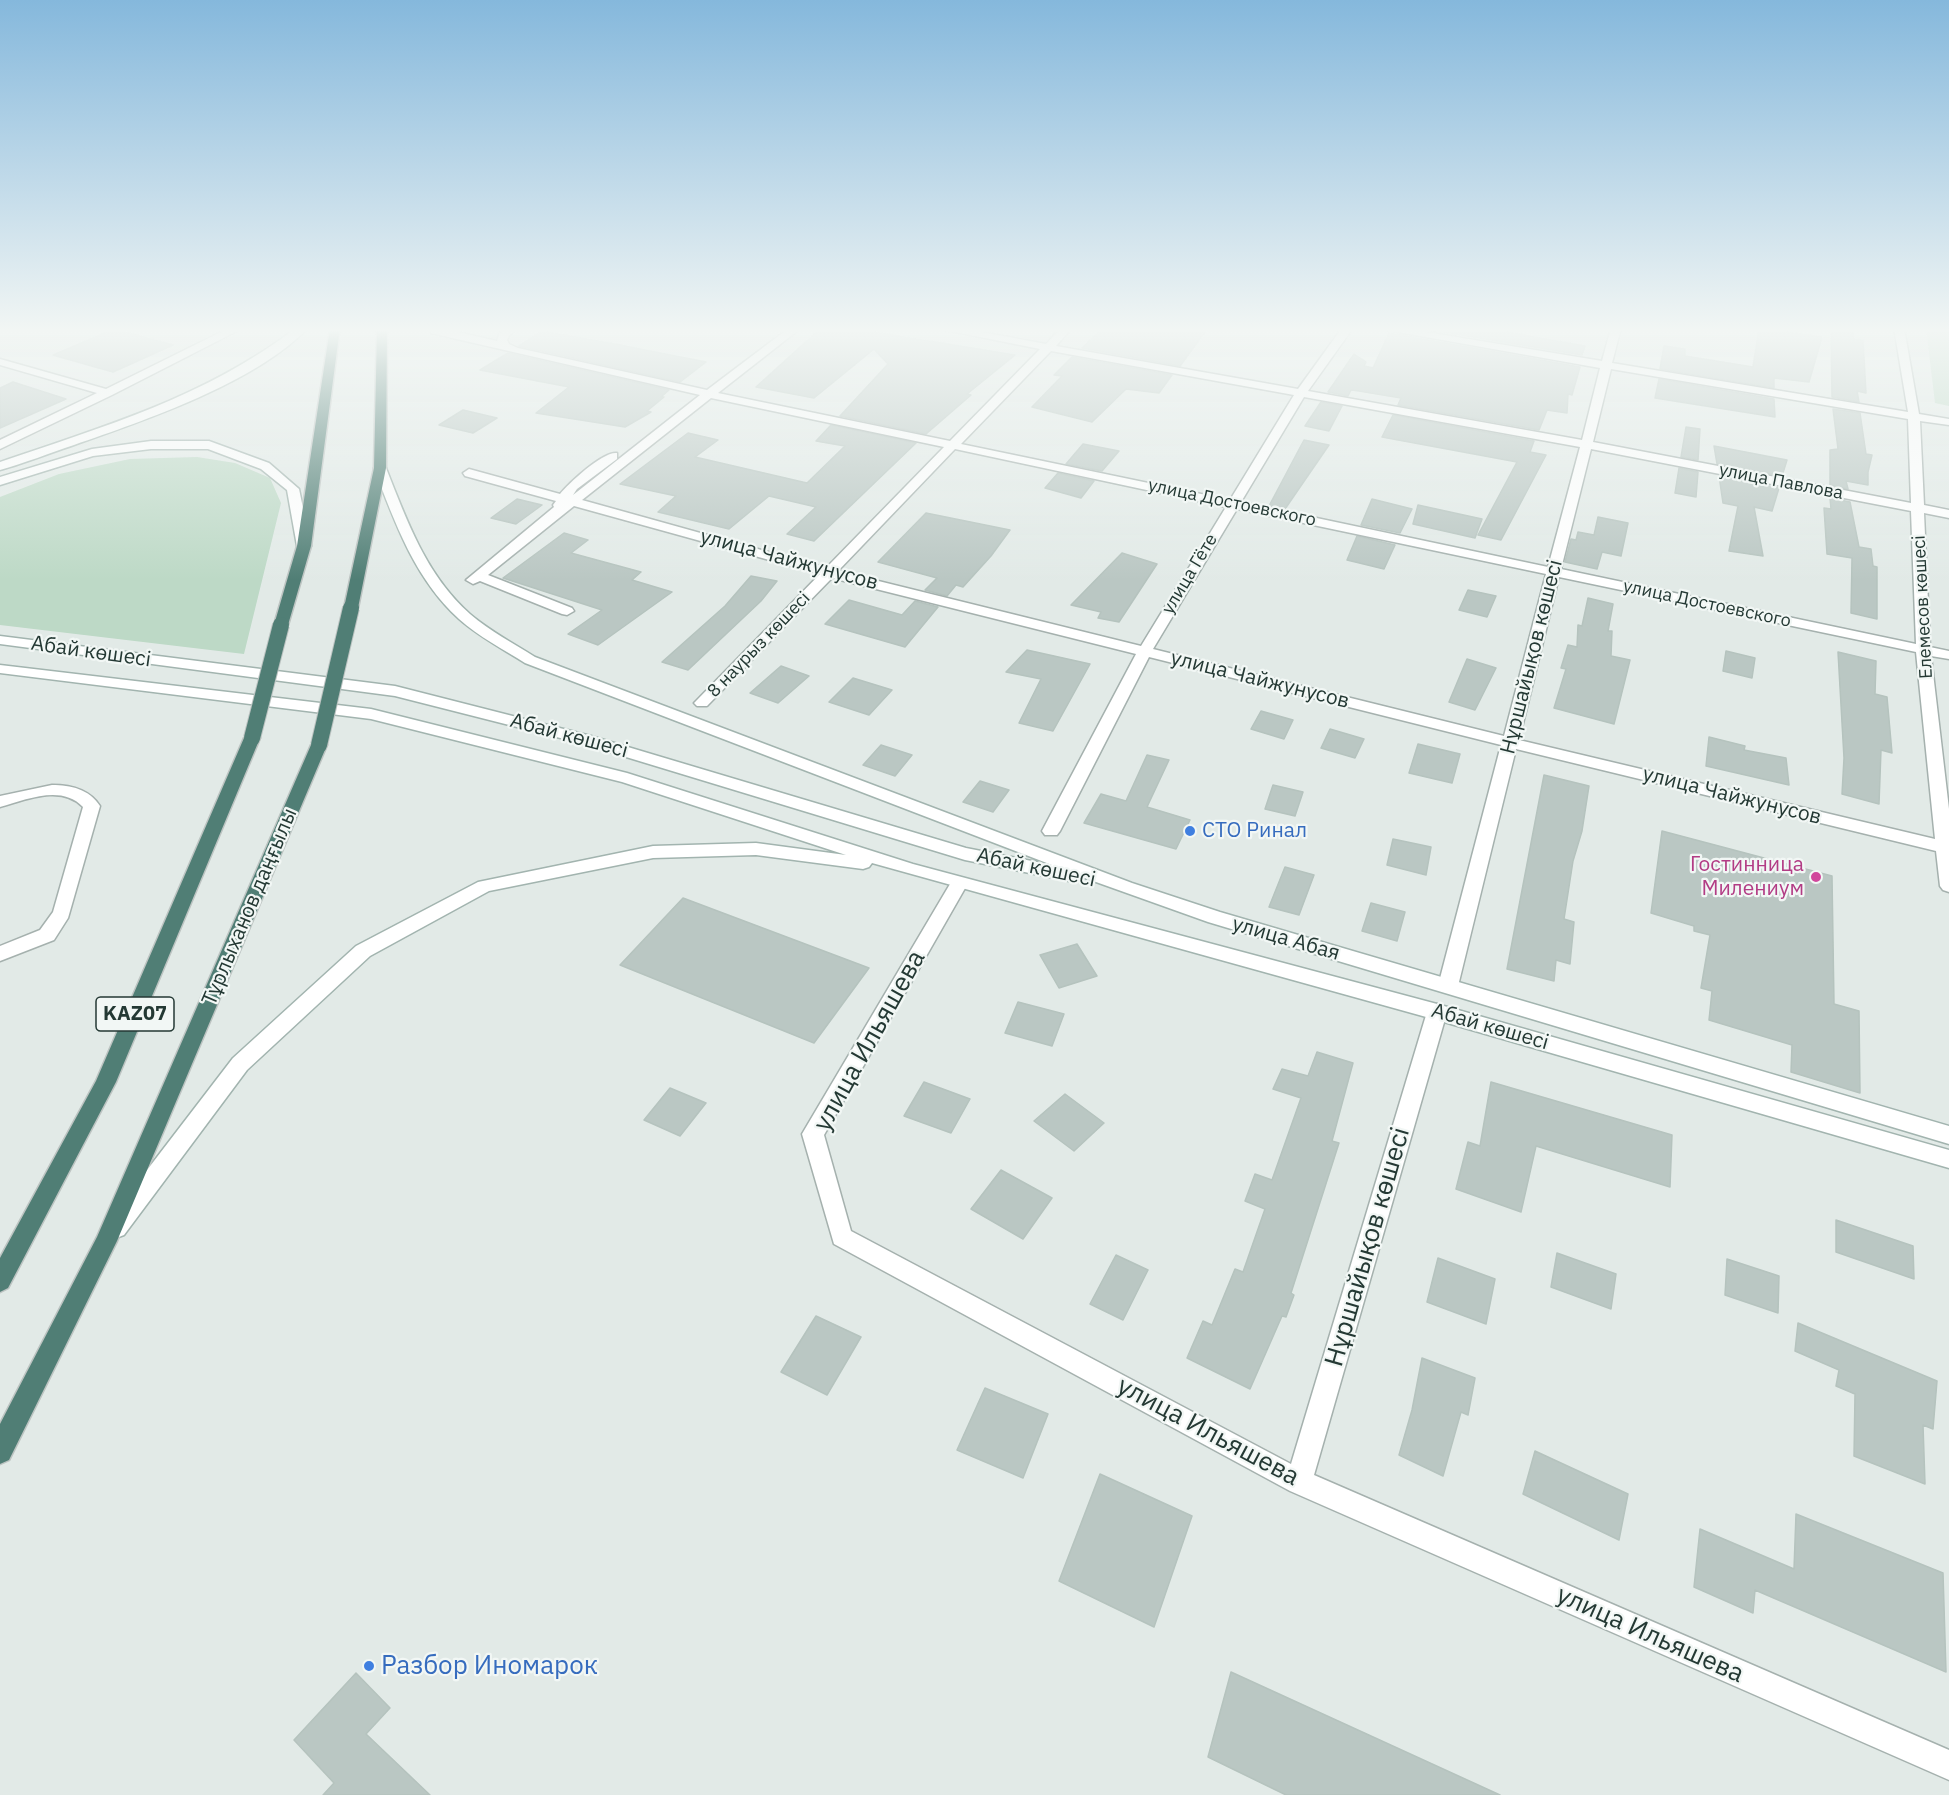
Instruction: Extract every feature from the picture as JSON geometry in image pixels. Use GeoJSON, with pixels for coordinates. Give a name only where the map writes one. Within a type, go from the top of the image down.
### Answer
{"type":"FeatureCollection","features":[{"type":"Feature","properties":{"kind":"highway","name":"KAZ07"},"geometry":{"type":"LineString","coordinates":[[0,1281],[106,1083],[252,738],[304,546],[323,412]]}},
{"type":"Feature","properties":{"kind":"highway","name":"Тұрлыханов даңғылы"},"geometry":{"type":"LineString","coordinates":[[0,1451],[106,1241],[319,746],[380,468],[380,412]]}},
{"type":"Feature","properties":{"kind":"street"},"geometry":{"type":"LineString","coordinates":[[0,445],[69,412]]}},
{"type":"Feature","properties":{"kind":"street"},"geometry":{"type":"LineString","coordinates":[[0,466],[154,412]]}},
{"type":"Feature","properties":{"kind":"street"},"geometry":{"type":"LineString","coordinates":[[567,611],[476,578],[568,500],[680,412]]}},
{"type":"Feature","properties":{"kind":"street","name":"улица Достоевского"},"geometry":{"type":"LineString","coordinates":[[796,412],[1949,655]]}},
{"type":"Feature","properties":{"kind":"street","name":"8 наурыз көшесі"},"geometry":{"type":"LineString","coordinates":[[702,703],[985,412]]}},
{"type":"Feature","properties":{"kind":"street","name":"улица Гёте"},"geometry":{"type":"LineString","coordinates":[[1052,831],[1145,651],[1289,412]]}},
{"type":"Feature","properties":{"kind":"street","name":"улица Павлова"},"geometry":{"type":"LineString","coordinates":[[1401,412],[1585,444],[1949,514]]}},
{"type":"Feature","properties":{"kind":"street","name":"Нұршайықов көшесі"},"geometry":{"type":"LineString","coordinates":[[1448,986],[1512,742],[1594,412]]}},
{"type":"Feature","properties":{"kind":"street"},"geometry":{"type":"LineString","coordinates":[[1887,412],[1949,422]]}},
{"type":"Feature","properties":{"kind":"street","name":"Елемесов көшесі"},"geometry":{"type":"LineString","coordinates":[[1913,412],[1923,649],[1947,847],[1949,886]]}},
{"type":"Feature","properties":{"kind":"street"},"geometry":{"type":"LineString","coordinates":[[0,481],[92,453],[151,445],[209,445],[265,466],[293,489],[304,546]]}},
{"type":"Feature","properties":{"kind":"street"},"geometry":{"type":"LineString","coordinates":[[380,468],[409,542],[432,581],[464,616],[530,660],[1126,887]]}},
{"type":"Feature","properties":{"kind":"street","name":"улица Чайжунусов"},"geometry":{"type":"LineString","coordinates":[[469,473],[830,573],[1947,847]]}},
{"type":"Feature","properties":{"kind":"street","name":"Абай көшесі"},"geometry":{"type":"LineString","coordinates":[[0,639],[395,691],[585,739],[965,854],[1126,887]]}},
{"type":"Feature","properties":{"kind":"street","name":"Абай көшесі"},"geometry":{"type":"LineString","coordinates":[[0,669],[371,714],[627,778],[909,869],[1437,1012],[1949,1159]]}},
{"type":"Feature","properties":{"kind":"street"},"geometry":{"type":"LineString","coordinates":[[0,802],[32,794],[63,790],[81,796],[92,806],[62,913],[47,935],[0,954]]}},
{"type":"Feature","properties":{"kind":"street"},"geometry":{"type":"LineString","coordinates":[[106,1241],[240,1065],[363,951],[484,886],[664,851],[756,849],[909,869]]}},
{"type":"Feature","properties":{"kind":"street","name":"улица Ильяшева"},"geometry":{"type":"LineString","coordinates":[[959,883],[813,1134],[842,1237],[1299,1482],[1949,1765]]}},
{"type":"Feature","properties":{"kind":"street","name":"улица Абая"},"geometry":{"type":"LineString","coordinates":[[1126,887],[1214,917],[1448,986]]}},
{"type":"Feature","properties":{"kind":"street","name":"Абай көшесі"},"geometry":{"type":"LineString","coordinates":[[1448,986],[1949,1135]]}},
{"type":"Feature","properties":{"kind":"street","name":"Нұршайықов көшесі"},"geometry":{"type":"LineString","coordinates":[[1299,1482],[1437,1012]]}},
{"type":"Feature","properties":{"kind":"green space"},"geometry":{"type":"Polygon","coordinates":[[[197,457],[235,463],[270,478],[281,503],[244,654],[0,625],[0,497],[59,474],[130,459],[197,457]]]}},
{"type":"Feature","properties":{"kind":"building"},"geometry":{"type":"Polygon","coordinates":[[[0,412],[37,412],[0,428],[0,412]]]}},
{"type":"Feature","properties":{"kind":"building"},"geometry":{"type":"Polygon","coordinates":[[[460,412],[497,418],[473,433],[439,425],[460,412]]]}},
{"type":"Feature","properties":{"kind":"building"},"geometry":{"type":"Polygon","coordinates":[[[538,412],[651,412],[625,427],[536,413],[538,412]]]}},
{"type":"Feature","properties":{"kind":"building"},"geometry":{"type":"Polygon","coordinates":[[[844,412],[952,412],[926,434],[840,416],[844,412]]]}},
{"type":"Feature","properties":{"kind":"building"},"geometry":{"type":"Polygon","coordinates":[[[1051,412],[1103,412],[1092,422],[1051,412]]]}},
{"type":"Feature","properties":{"kind":"building"},"geometry":{"type":"Polygon","coordinates":[[[1314,412],[1339,412],[1329,431],[1305,426],[1314,412]]]}},
{"type":"Feature","properties":{"kind":"building"},"geometry":{"type":"Polygon","coordinates":[[[1436,412],[1546,412],[1539,430],[1436,412]]]}},
{"type":"Feature","properties":{"kind":"building"},"geometry":{"type":"Polygon","coordinates":[[[1742,412],[1775,412],[1775,417],[1742,412]]]}},
{"type":"Feature","properties":{"kind":"building"},"geometry":{"type":"Polygon","coordinates":[[[1833,412],[1860,413],[1866,454],[1872,455],[1868,485],[1846,481],[1848,489],[1830,485],[1830,450],[1838,449],[1833,412]]]}},
{"type":"Feature","properties":{"kind":"building"},"geometry":{"type":"Polygon","coordinates":[[[1393,415],[1534,441],[1530,452],[1546,455],[1501,540],[1478,535],[1517,462],[1382,437],[1393,415]]]}},
{"type":"Feature","properties":{"kind":"building"},"geometry":{"type":"Polygon","coordinates":[[[831,425],[916,443],[814,541],[787,534],[816,507],[769,496],[729,529],[658,512],[676,496],[620,484],[688,433],[718,440],[695,457],[807,483],[845,446],[816,441],[831,425]]]}},
{"type":"Feature","properties":{"kind":"building"},"geometry":{"type":"Polygon","coordinates":[[[1686,427],[1700,429],[1698,460],[1681,457],[1686,427]]]}},
{"type":"Feature","properties":{"kind":"building"},"geometry":{"type":"Polygon","coordinates":[[[1304,440],[1329,445],[1285,509],[1269,506],[1304,440]]]}},
{"type":"Feature","properties":{"kind":"building"},"geometry":{"type":"Polygon","coordinates":[[[1083,444],[1119,451],[1102,471],[1066,464],[1083,444]]]}},
{"type":"Feature","properties":{"kind":"building"},"geometry":{"type":"Polygon","coordinates":[[[1714,446],[1787,460],[1782,476],[1717,464],[1714,446]]]}},
{"type":"Feature","properties":{"kind":"building"},"geometry":{"type":"Polygon","coordinates":[[[1679,468],[1698,472],[1696,497],[1675,493],[1679,468]]]}},
{"type":"Feature","properties":{"kind":"building"},"geometry":{"type":"Polygon","coordinates":[[[1058,473],[1094,481],[1081,498],[1045,488],[1058,473]]]}},
{"type":"Feature","properties":{"kind":"building"},"geometry":{"type":"Polygon","coordinates":[[[1719,476],[1779,488],[1772,511],[1754,507],[1763,556],[1729,551],[1738,506],[1723,503],[1719,476]]]}},
{"type":"Feature","properties":{"kind":"building"},"geometry":{"type":"Polygon","coordinates":[[[1830,498],[1850,502],[1859,547],[1871,549],[1873,566],[1877,567],[1877,619],[1851,613],[1852,558],[1827,554],[1824,508],[1831,509],[1830,498]]]}},
{"type":"Feature","properties":{"kind":"building"},"geometry":{"type":"Polygon","coordinates":[[[517,499],[542,505],[516,524],[491,518],[517,499]]]}},
{"type":"Feature","properties":{"kind":"building"},"geometry":{"type":"Polygon","coordinates":[[[1372,499],[1412,509],[1400,533],[1361,525],[1372,499]]]}},
{"type":"Feature","properties":{"kind":"building"},"geometry":{"type":"Polygon","coordinates":[[[1418,505],[1482,519],[1475,538],[1413,524],[1418,505]]]}},
{"type":"Feature","properties":{"kind":"building"},"geometry":{"type":"Polygon","coordinates":[[[926,513],[1010,530],[991,556],[963,587],[956,585],[947,596],[925,590],[937,578],[878,562],[926,513]]]}},
{"type":"Feature","properties":{"kind":"building"},"geometry":{"type":"Polygon","coordinates":[[[1598,517],[1628,523],[1621,556],[1602,552],[1597,569],[1565,562],[1571,539],[1576,540],[1578,532],[1594,535],[1598,517]]]}},
{"type":"Feature","properties":{"kind":"building"},"geometry":{"type":"Polygon","coordinates":[[[564,533],[588,540],[571,553],[641,572],[632,580],[672,592],[598,645],[568,634],[602,610],[503,578],[564,533]]]}},
{"type":"Feature","properties":{"kind":"building"},"geometry":{"type":"Polygon","coordinates":[[[1357,536],[1395,545],[1384,569],[1347,560],[1357,536]]]}},
{"type":"Feature","properties":{"kind":"building"},"geometry":{"type":"Polygon","coordinates":[[[1122,553],[1157,564],[1119,622],[1098,618],[1101,612],[1071,605],[1122,553]]]}},
{"type":"Feature","properties":{"kind":"building"},"geometry":{"type":"Polygon","coordinates":[[[751,576],[777,581],[761,601],[688,670],[662,662],[725,606],[751,576]]]}},
{"type":"Feature","properties":{"kind":"building"},"geometry":{"type":"Polygon","coordinates":[[[1468,590],[1496,596],[1487,617],[1459,610],[1468,590]]]}},
{"type":"Feature","properties":{"kind":"building"},"geometry":{"type":"Polygon","coordinates":[[[1588,598],[1613,604],[1608,631],[1612,631],[1611,656],[1630,660],[1614,724],[1554,708],[1566,669],[1561,668],[1568,645],[1577,647],[1578,625],[1582,626],[1588,598]]]}},
{"type":"Feature","properties":{"kind":"building"},"geometry":{"type":"Polygon","coordinates":[[[849,600],[902,615],[915,601],[938,607],[905,647],[825,624],[849,600]]]}},
{"type":"Feature","properties":{"kind":"building"},"geometry":{"type":"Polygon","coordinates":[[[1027,650],[1090,664],[1053,731],[1019,723],[1041,679],[1006,672],[1027,650]]]}},
{"type":"Feature","properties":{"kind":"building"},"geometry":{"type":"Polygon","coordinates":[[[1726,651],[1755,658],[1752,678],[1723,671],[1726,651]]]}},
{"type":"Feature","properties":{"kind":"building"},"geometry":{"type":"Polygon","coordinates":[[[1838,652],[1876,661],[1875,694],[1887,697],[1892,753],[1881,750],[1879,804],[1842,794],[1844,758],[1838,652]]]}},
{"type":"Feature","properties":{"kind":"building"},"geometry":{"type":"Polygon","coordinates":[[[1467,659],[1496,668],[1475,710],[1449,702],[1467,659]]]}},
{"type":"Feature","properties":{"kind":"building"},"geometry":{"type":"Polygon","coordinates":[[[781,666],[809,676],[778,703],[750,693],[781,666]]]}},
{"type":"Feature","properties":{"kind":"building"},"geometry":{"type":"Polygon","coordinates":[[[853,678],[892,690],[869,715],[829,702],[853,678]]]}},
{"type":"Feature","properties":{"kind":"building"},"geometry":{"type":"Polygon","coordinates":[[[1261,711],[1293,720],[1284,739],[1251,729],[1261,711]]]}},
{"type":"Feature","properties":{"kind":"building"},"geometry":{"type":"Polygon","coordinates":[[[1330,729],[1364,739],[1355,758],[1321,748],[1330,729]]]}},
{"type":"Feature","properties":{"kind":"building"},"geometry":{"type":"Polygon","coordinates":[[[1709,737],[1745,746],[1744,750],[1786,758],[1789,785],[1706,766],[1709,737]]]}},
{"type":"Feature","properties":{"kind":"building"},"geometry":{"type":"Polygon","coordinates":[[[1418,744],[1460,754],[1452,783],[1409,773],[1418,744]]]}},
{"type":"Feature","properties":{"kind":"building"},"geometry":{"type":"Polygon","coordinates":[[[881,745],[912,755],[895,776],[863,765],[881,745]]]}},
{"type":"Feature","properties":{"kind":"building"},"geometry":{"type":"Polygon","coordinates":[[[1147,755],[1169,760],[1147,807],[1190,820],[1176,849],[1084,823],[1101,794],[1126,801],[1147,755]]]}},
{"type":"Feature","properties":{"kind":"building"},"geometry":{"type":"Polygon","coordinates":[[[1544,775],[1589,786],[1582,831],[1573,861],[1564,919],[1574,922],[1570,964],[1556,960],[1554,981],[1507,969],[1544,775]]]}},
{"type":"Feature","properties":{"kind":"building"},"geometry":{"type":"Polygon","coordinates":[[[980,781],[1009,790],[993,812],[963,802],[980,781]]]}},
{"type":"Feature","properties":{"kind":"building"},"geometry":{"type":"Polygon","coordinates":[[[1273,785],[1303,792],[1295,816],[1265,809],[1273,785]]]}},
{"type":"Feature","properties":{"kind":"building"},"geometry":{"type":"Polygon","coordinates":[[[1662,831],[1832,876],[1834,1004],[1859,1011],[1860,1093],[1791,1072],[1792,1045],[1709,1020],[1712,991],[1701,988],[1710,935],[1694,931],[1694,926],[1651,913],[1662,831]]]}},
{"type":"Feature","properties":{"kind":"building"},"geometry":{"type":"Polygon","coordinates":[[[1393,839],[1431,847],[1426,875],[1387,865],[1393,839]]]}},
{"type":"Feature","properties":{"kind":"building"},"geometry":{"type":"Polygon","coordinates":[[[1285,867],[1314,875],[1299,915],[1269,907],[1285,867]]]}},
{"type":"Feature","properties":{"kind":"building"},"geometry":{"type":"Polygon","coordinates":[[[683,898],[869,968],[814,1043],[620,965],[683,898]]]}},
{"type":"Feature","properties":{"kind":"building"},"geometry":{"type":"Polygon","coordinates":[[[1371,903],[1405,912],[1397,941],[1362,931],[1371,903]]]}},
{"type":"Feature","properties":{"kind":"building"},"geometry":{"type":"Polygon","coordinates":[[[1077,944],[1097,976],[1059,988],[1040,955],[1077,944]]]}},
{"type":"Feature","properties":{"kind":"building"},"geometry":{"type":"Polygon","coordinates":[[[1018,1002],[1064,1014],[1052,1046],[1005,1033],[1018,1002]]]}},
{"type":"Feature","properties":{"kind":"building"},"geometry":{"type":"Polygon","coordinates":[[[1317,1052],[1353,1063],[1332,1141],[1339,1143],[1291,1293],[1294,1295],[1286,1317],[1282,1316],[1250,1389],[1187,1358],[1203,1321],[1212,1325],[1235,1269],[1243,1272],[1265,1209],[1245,1201],[1255,1174],[1272,1180],[1301,1098],[1273,1089],[1282,1069],[1308,1076],[1317,1052]]]}},
{"type":"Feature","properties":{"kind":"building"},"geometry":{"type":"Polygon","coordinates":[[[924,1082],[970,1099],[951,1133],[904,1116],[924,1082]]]}},
{"type":"Feature","properties":{"kind":"building"},"geometry":{"type":"Polygon","coordinates":[[[1491,1082],[1672,1135],[1670,1187],[1536,1146],[1521,1212],[1456,1189],[1468,1142],[1480,1146],[1491,1082]]]}},
{"type":"Feature","properties":{"kind":"building"},"geometry":{"type":"Polygon","coordinates":[[[670,1088],[706,1103],[680,1136],[644,1120],[670,1088]]]}},
{"type":"Feature","properties":{"kind":"building"},"geometry":{"type":"Polygon","coordinates":[[[1065,1094],[1104,1123],[1074,1151],[1034,1121],[1065,1094]]]}},
{"type":"Feature","properties":{"kind":"building"},"geometry":{"type":"Polygon","coordinates":[[[1001,1170],[1052,1198],[1023,1239],[971,1209],[1001,1170]]]}},
{"type":"Feature","properties":{"kind":"building"},"geometry":{"type":"Polygon","coordinates":[[[1836,1220],[1913,1246],[1914,1279],[1836,1252],[1836,1220]]]}},
{"type":"Feature","properties":{"kind":"building"},"geometry":{"type":"Polygon","coordinates":[[[1557,1253],[1616,1274],[1611,1309],[1551,1287],[1557,1253]]]}},
{"type":"Feature","properties":{"kind":"building"},"geometry":{"type":"Polygon","coordinates":[[[1116,1255],[1148,1270],[1123,1320],[1090,1304],[1116,1255]]]}},
{"type":"Feature","properties":{"kind":"building"},"geometry":{"type":"Polygon","coordinates":[[[1438,1258],[1495,1279],[1486,1324],[1427,1302],[1438,1258]]]}},
{"type":"Feature","properties":{"kind":"building"},"geometry":{"type":"Polygon","coordinates":[[[1727,1259],[1779,1276],[1778,1313],[1725,1295],[1727,1259]]]}},
{"type":"Feature","properties":{"kind":"building"},"geometry":{"type":"Polygon","coordinates":[[[816,1316],[861,1337],[827,1395],[781,1372],[816,1316]]]}},
{"type":"Feature","properties":{"kind":"building"},"geometry":{"type":"Polygon","coordinates":[[[1798,1323],[1937,1381],[1933,1429],[1923,1425],[1925,1484],[1854,1456],[1855,1394],[1836,1386],[1839,1370],[1795,1351],[1798,1323]]]}},
{"type":"Feature","properties":{"kind":"building"},"geometry":{"type":"Polygon","coordinates":[[[1422,1358],[1475,1378],[1468,1415],[1461,1412],[1443,1476],[1399,1455],[1412,1410],[1422,1358]]]}},
{"type":"Feature","properties":{"kind":"building"},"geometry":{"type":"Polygon","coordinates":[[[985,1388],[1048,1414],[1023,1478],[957,1450],[985,1388]]]}},
{"type":"Feature","properties":{"kind":"building"},"geometry":{"type":"Polygon","coordinates":[[[1535,1451],[1628,1494],[1619,1540],[1523,1494],[1535,1451]]]}},
{"type":"Feature","properties":{"kind":"building"},"geometry":{"type":"Polygon","coordinates":[[[1100,1474],[1192,1516],[1154,1627],[1059,1581],[1100,1474]]]}},
{"type":"Feature","properties":{"kind":"building"},"geometry":{"type":"Polygon","coordinates":[[[1796,1514],[1943,1573],[1946,1672],[1755,1590],[1753,1613],[1694,1587],[1700,1529],[1794,1569],[1796,1514]]]}},
{"type":"Feature","properties":{"kind":"building"},"geometry":{"type":"Polygon","coordinates":[[[1231,1672],[1500,1795],[1286,1795],[1208,1757],[1231,1672]]]}},
{"type":"Feature","properties":{"kind":"building"},"geometry":{"type":"Polygon","coordinates":[[[356,1673],[390,1708],[366,1734],[430,1795],[323,1795],[334,1783],[294,1740],[356,1673]]]}},
{"type":"Feature","properties":{"kind":"place","name":"СТО Ринал"},"geometry":{"type":"Point","coordinates":[1190,831]}},
{"type":"Feature","properties":{"kind":"place","name":"Гостинница Милениум"},"geometry":{"type":"Point","coordinates":[1816,877]}},
{"type":"Feature","properties":{"kind":"place","name":"Разбор Иномарок"},"geometry":{"type":"Point","coordinates":[369,1666]}}]}
